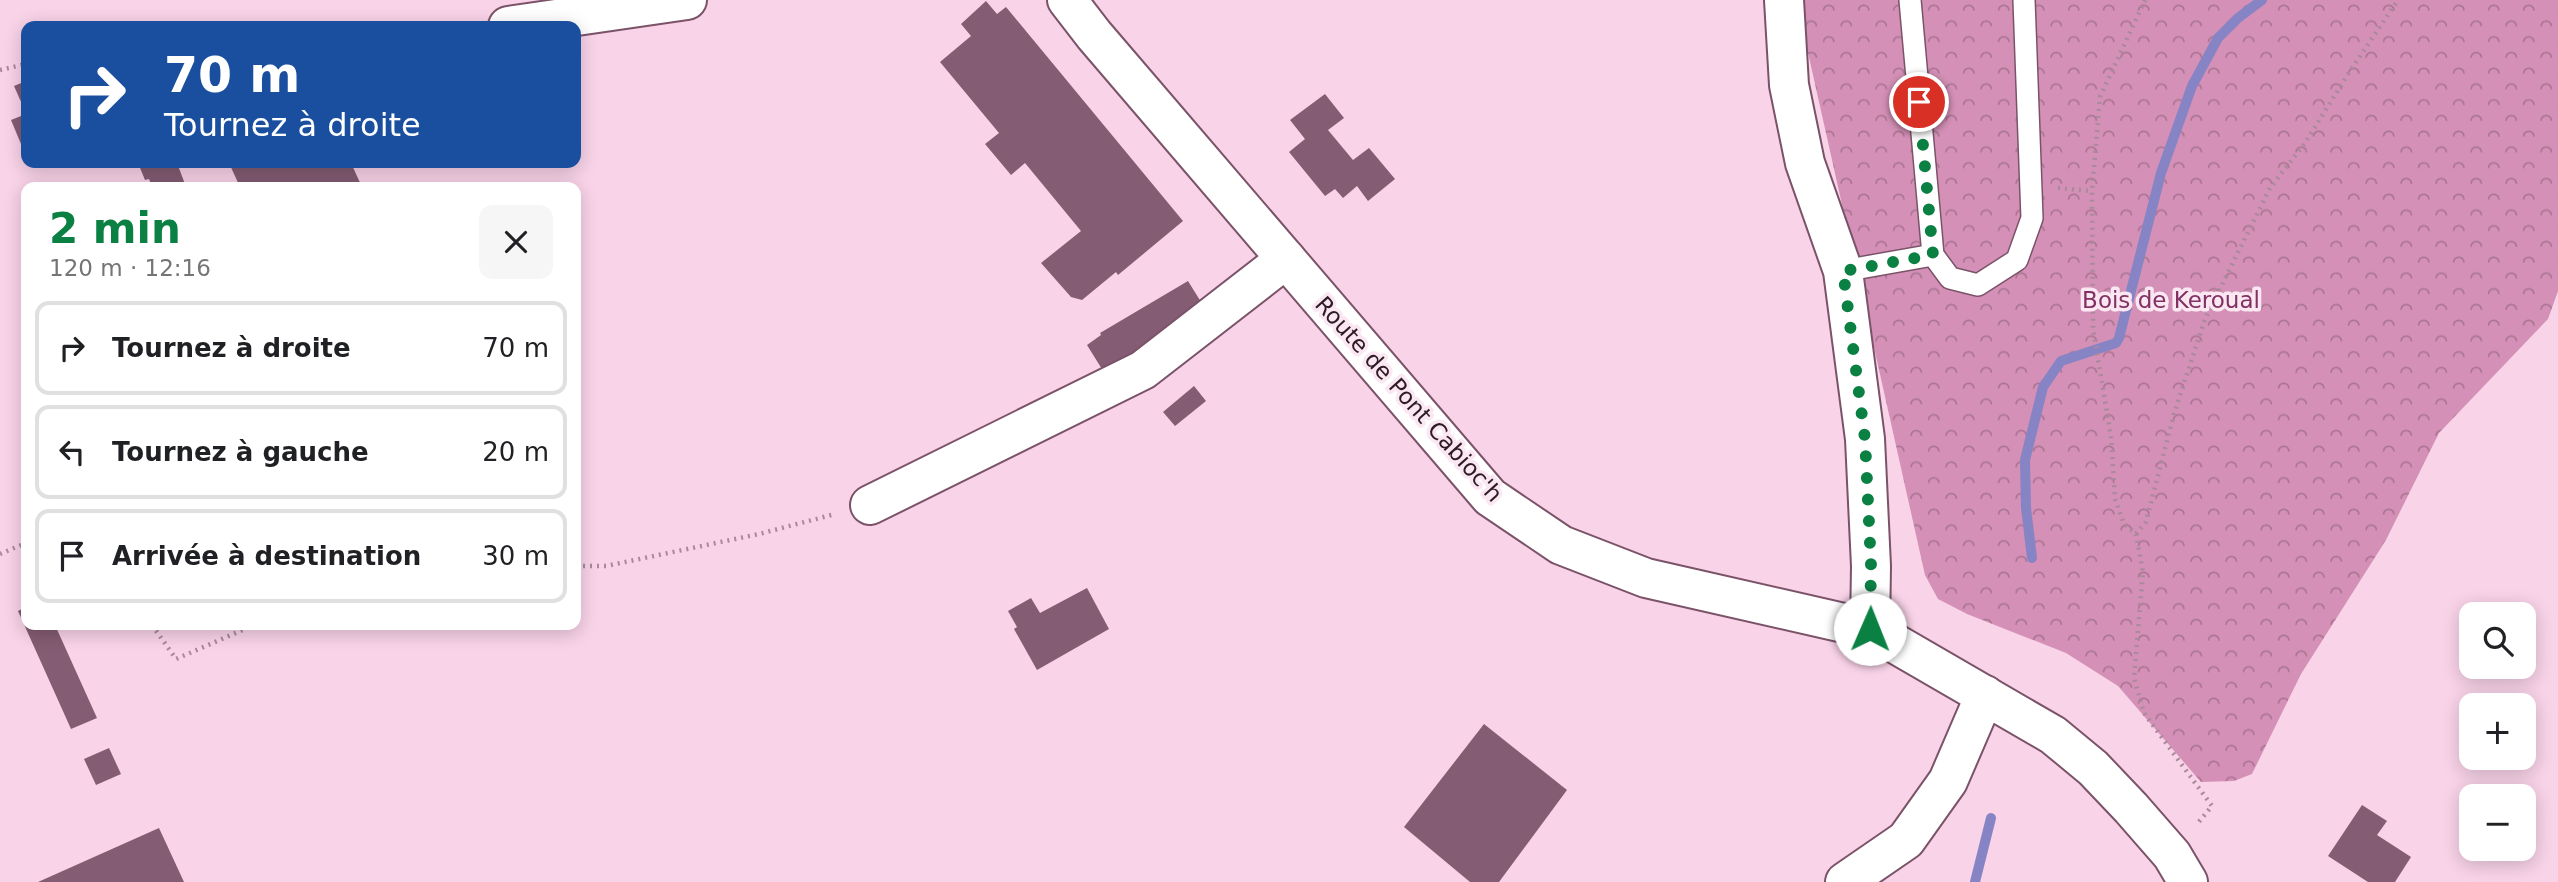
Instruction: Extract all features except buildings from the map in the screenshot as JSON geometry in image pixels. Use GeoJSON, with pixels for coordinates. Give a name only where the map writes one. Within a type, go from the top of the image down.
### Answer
{"type":"FeatureCollection","features":[{"type":"Feature","properties":{"kind":"street"},"geometry":{"type":"LineString","coordinates":[[542,21],[687,0]]}},
{"type":"Feature","properties":{"kind":"street","name":"Route de Pont Cabioc'h"},"geometry":{"type":"LineString","coordinates":[[1067,0],[1094,35],[1490,497],[1561,545],[1646,578],[1870,629],[2053,735],[2093,768],[2180,868]]}},
{"type":"Feature","properties":{"kind":"street"},"geometry":{"type":"LineString","coordinates":[[1784,0],[1789,85],[1805,163],[1843,271],[1865,439],[1871,565],[1870,629]]}},
{"type":"Feature","properties":{"kind":"street"},"geometry":{"type":"LineString","coordinates":[[870,505],[1143,370],[1286,259]]}},
{"type":"Feature","properties":{"kind":"street"},"geometry":{"type":"LineString","coordinates":[[1845,882],[1906,840],[1948,781],[1985,695]]}},
{"type":"Feature","properties":{"kind":"lane"},"geometry":{"type":"LineString","coordinates":[[1910,0],[1933,255],[1950,278],[1978,285],[2017,260],[2032,218],[2024,0]]}},
{"type":"Feature","properties":{"kind":"lane"},"geometry":{"type":"LineString","coordinates":[[1843,271],[1933,255]]}},
{"type":"Feature","properties":{"kind":"path"},"geometry":{"type":"LineString","coordinates":[[2146,0],[2100,97],[2091,191],[2093,329],[2111,437],[2115,499],[2124,524],[2136,534],[2143,572],[2134,678],[2144,713],[2212,806],[2180,868]]}},
{"type":"Feature","properties":{"kind":"path"},"geometry":{"type":"LineString","coordinates":[[2136,534],[2146,522],[2174,414],[2205,319],[2270,188],[2305,143],[2398,0]]}},
{"type":"Feature","properties":{"kind":"path"},"geometry":{"type":"LineString","coordinates":[[0,70],[21,65]]}},
{"type":"Feature","properties":{"kind":"path"},"geometry":{"type":"LineString","coordinates":[[581,566],[606,566],[708,545],[870,505]]}},
{"type":"Feature","properties":{"kind":"path"},"geometry":{"type":"LineString","coordinates":[[0,554],[21,545]]}},
{"type":"Feature","properties":{"kind":"path"},"geometry":{"type":"LineString","coordinates":[[156,630],[176,659],[243,630]]}},
{"type":"Feature","properties":{"kind":"green space","name":"Bois de Keroual"},"geometry":{"type":"Polygon","coordinates":[[[1800,0],[2558,0],[2558,291],[2548,319],[2439,433],[2386,540],[2301,674],[2252,774],[2234,781],[2201,782],[2118,686],[2066,653],[1967,614],[1938,599],[1925,575],[1802,26],[1800,0]]]}},
{"type":"Feature","properties":{"kind":"waterway"},"geometry":{"type":"LineString","coordinates":[[2032,558],[2026,508],[2025,460],[2043,387],[2061,361],[2116,343],[2119,338],[2161,173],[2192,86],[2218,38],[2262,0]]}},
{"type":"Feature","properties":{"kind":"waterway"},"geometry":{"type":"LineString","coordinates":[[1975,882],[1991,818]]}},
{"type":"Feature","properties":{"kind":"route"},"geometry":{"type":"LineString","coordinates":[[1870,629],[1871,565],[1865,439],[1843,271],[1933,255],[1919,102]]}}]}
